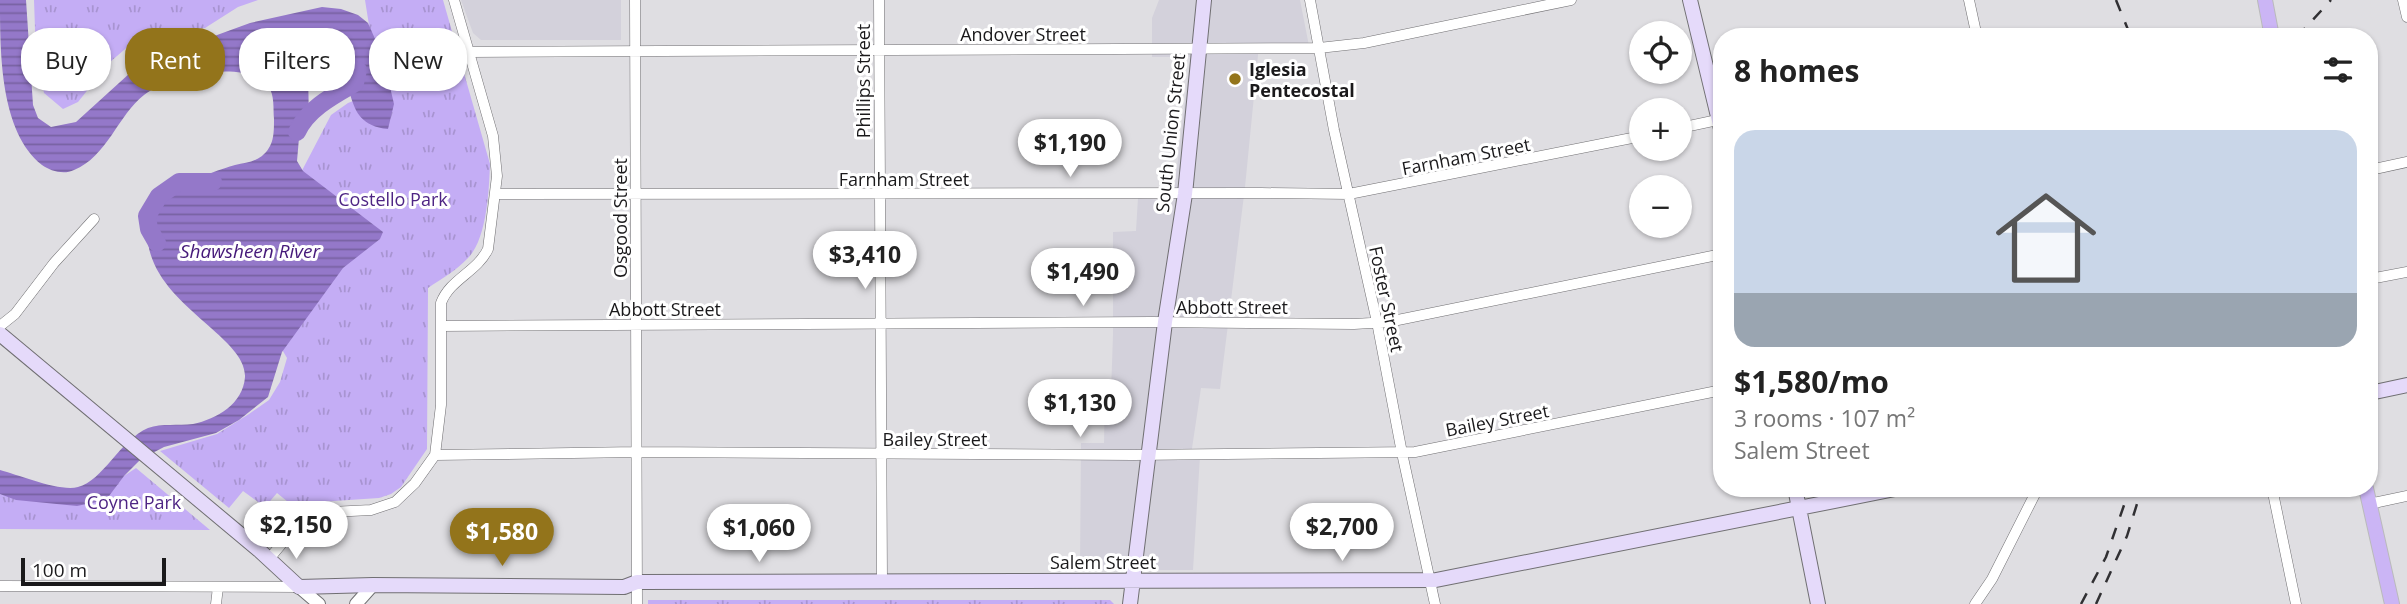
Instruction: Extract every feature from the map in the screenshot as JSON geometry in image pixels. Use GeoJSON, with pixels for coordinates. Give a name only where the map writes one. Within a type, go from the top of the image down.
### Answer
{"type":"FeatureCollection","features":[{"type":"Feature","properties":{"kind":"main road","name":"South Union Street"},"geometry":{"type":"LineString","coordinates":[[1130,604],[1165,323],[1185,194],[1204,0]]}},
{"type":"Feature","properties":{"kind":"main road"},"geometry":{"type":"LineString","coordinates":[[1690,0],[1713,92]]}},
{"type":"Feature","properties":{"kind":"main road"},"geometry":{"type":"LineString","coordinates":[[2265,0],[2270,28]]}},
{"type":"Feature","properties":{"kind":"main road"},"geometry":{"type":"LineString","coordinates":[[0,334],[299,587]]}},
{"type":"Feature","properties":{"kind":"main road"},"geometry":{"type":"LineString","coordinates":[[2378,391],[2407,385]]}},
{"type":"Feature","properties":{"kind":"main road"},"geometry":{"type":"LineString","coordinates":[[1797,497],[1818,604]]}},
{"type":"Feature","properties":{"kind":"main road","name":"Salem Street"},"geometry":{"type":"LineString","coordinates":[[299,587],[624,587],[637,582],[1430,580],[1855,497]]}},
{"type":"Feature","properties":{"kind":"main road"},"geometry":{"type":"LineString","coordinates":[[2368,497],[2392,604]]}},
{"type":"Feature","properties":{"kind":"street"},"geometry":{"type":"LineString","coordinates":[[269,559],[299,523],[308,518],[324,513],[371,510],[395,502],[415,483],[435,455],[441,405],[441,303],[444,294],[484,258],[488,249],[497,176],[494,136],[454,0]]}},
{"type":"Feature","properties":{"kind":"street","name":"Osgood Street"},"geometry":{"type":"LineString","coordinates":[[635,0],[637,604]]}},
{"type":"Feature","properties":{"kind":"street","name":"Phillips Street"},"geometry":{"type":"LineString","coordinates":[[879,0],[881,582]]}},
{"type":"Feature","properties":{"kind":"street","name":"Foster Street"},"geometry":{"type":"LineString","coordinates":[[1310,0],[1435,604]]}},
{"type":"Feature","properties":{"kind":"street","name":"Andover Street"},"geometry":{"type":"LineString","coordinates":[[470,52],[1319,48],[1364,43],[1571,0]]}},
{"type":"Feature","properties":{"kind":"street"},"geometry":{"type":"LineString","coordinates":[[1969,0],[1974,28]]}},
{"type":"Feature","properties":{"kind":"street"},"geometry":{"type":"LineString","coordinates":[[2403,0],[2407,17]]}},
{"type":"Feature","properties":{"kind":"street"},"geometry":{"type":"LineString","coordinates":[[1692,127],[1713,125]]}},
{"type":"Feature","properties":{"kind":"street","name":"Farnham Street"},"geometry":{"type":"LineString","coordinates":[[496,194],[1349,194],[1629,139]]}},
{"type":"Feature","properties":{"kind":"street"},"geometry":{"type":"LineString","coordinates":[[2378,168],[2407,162]]}},
{"type":"Feature","properties":{"kind":"street"},"geometry":{"type":"LineString","coordinates":[[0,326],[15,314],[54,263],[94,219]]}},
{"type":"Feature","properties":{"kind":"street","name":"Abbott Street"},"geometry":{"type":"LineString","coordinates":[[441,326],[1377,322],[1713,256]]}},
{"type":"Feature","properties":{"kind":"street"},"geometry":{"type":"LineString","coordinates":[[2378,277],[2407,271]]}},
{"type":"Feature","properties":{"kind":"street","name":"Bailey Street"},"geometry":{"type":"LineString","coordinates":[[435,455],[637,452],[1148,455],[1415,453],[1713,392]]}},
{"type":"Feature","properties":{"kind":"street"},"geometry":{"type":"LineString","coordinates":[[2369,504],[2407,496]]}},
{"type":"Feature","properties":{"kind":"street"},"geometry":{"type":"LineString","coordinates":[[1975,604],[1992,579],[2033,497]]}},
{"type":"Feature","properties":{"kind":"street"},"geometry":{"type":"LineString","coordinates":[[2274,497],[2296,604]]}},
{"type":"Feature","properties":{"kind":"street"},"geometry":{"type":"LineString","coordinates":[[356,604],[373,585]]}},
{"type":"Feature","properties":{"kind":"street"},"geometry":{"type":"LineString","coordinates":[[0,586],[299,587],[319,604]]}},
{"type":"Feature","properties":{"kind":"street"},"geometry":{"type":"LineString","coordinates":[[216,604],[218,587]]}},
{"type":"Feature","properties":{"kind":"shaded area"},"geometry":{"type":"Polygon","coordinates":[[[461,0],[621,0],[621,40],[481,40],[473,33],[461,0]]]}},
{"type":"Feature","properties":{"kind":"shaded area"},"geometry":{"type":"Polygon","coordinates":[[[1159,0],[1300,0],[1309,46],[1259,45],[1220,389],[1201,388],[1191,455],[1200,456],[1193,570],[1080,570],[1081,443],[1104,443],[1105,394],[1111,393],[1113,232],[1136,231],[1138,198],[1173,201],[1190,57],[1152,57],[1152,18],[1159,0]]]}},
{"type":"Feature","properties":{"kind":"green space"},"geometry":{"type":"Polygon","coordinates":[[[34,0],[258,0],[238,7],[205,28],[125,28],[125,49],[111,61],[111,28],[35,28],[34,0]]]}},
{"type":"Feature","properties":{"kind":"green space","name":"Costello Park"},"geometry":{"type":"Polygon","coordinates":[[[365,0],[443,0],[451,28],[369,28],[365,0]]]}},
{"type":"Feature","properties":{"kind":"green space","name":"Costello Park"},"geometry":{"type":"Polygon","coordinates":[[[467,84],[490,164],[486,214],[474,250],[459,266],[428,288],[427,449],[401,487],[379,498],[319,502],[299,511],[277,493],[265,507],[243,491],[229,508],[160,451],[217,434],[269,400],[280,382],[287,358],[277,341],[296,182],[331,115],[348,103],[366,96],[369,85],[369,91],[467,91],[467,84]]]}},
{"type":"Feature","properties":{"kind":"green space"},"geometry":{"type":"Polygon","coordinates":[[[87,91],[78,102],[63,109],[44,93],[87,91]]]}},
{"type":"Feature","properties":{"kind":"green space","name":"Coyne Park"},"geometry":{"type":"Polygon","coordinates":[[[136,468],[210,530],[0,529],[0,489],[103,490],[136,468]]]}},
{"type":"Feature","properties":{"kind":"green space"},"geometry":{"type":"Polygon","coordinates":[[[648,600],[1110,600],[1114,604],[648,604],[648,600]]]}},
{"type":"Feature","properties":{"kind":"water","name":"Shawsheen River"},"geometry":{"type":"Polygon","coordinates":[[[0,0],[26,0],[28,28],[21,28],[21,91],[32,91],[38,118],[51,127],[76,122],[125,78],[125,91],[151,91],[135,103],[95,156],[70,171],[53,171],[42,165],[28,151],[18,133],[5,90],[0,0]]]}},
{"type":"Feature","properties":{"kind":"water","name":"Shawsheen River"},"geometry":{"type":"Polygon","coordinates":[[[322,7],[341,9],[358,15],[370,28],[369,91],[391,91],[394,104],[388,129],[372,125],[362,118],[349,91],[355,91],[355,28],[239,28],[239,73],[225,72],[225,32],[250,23],[322,7]]]}},
{"type":"Feature","properties":{"kind":"water","name":"Shawsheen River"},"geometry":{"type":"Polygon","coordinates":[[[270,91],[308,91],[309,120],[299,138],[297,161],[303,171],[383,232],[380,239],[343,268],[282,352],[268,397],[239,420],[216,433],[164,447],[141,459],[106,500],[77,506],[16,500],[0,494],[0,470],[50,485],[78,487],[96,477],[129,441],[148,428],[202,422],[227,409],[239,395],[245,377],[241,361],[229,345],[175,294],[159,273],[149,250],[148,223],[160,202],[184,185],[211,173],[253,161],[266,152],[273,135],[273,98],[270,91]]]}},
{"type":"Feature","properties":{"kind":"waterway","name":"Shawsheen River"},"geometry":{"type":"LineString","coordinates":[[297,132],[314,110],[355,83],[358,70]]}},
{"type":"Feature","properties":{"kind":"waterway","name":"Shawsheen River"},"geometry":{"type":"LineString","coordinates":[[157,243],[149,229],[147,216],[159,196],[179,182],[213,182]]}},
{"type":"Feature","properties":{"kind":"railway"},"geometry":{"type":"LineString","coordinates":[[2116,0],[2127,28]]}},
{"type":"Feature","properties":{"kind":"railway"},"geometry":{"type":"LineString","coordinates":[[2305,28],[2331,0]]}},
{"type":"Feature","properties":{"kind":"railway"},"geometry":{"type":"LineString","coordinates":[[2081,604],[2106,557],[2127,497]]}},
{"type":"Feature","properties":{"kind":"railway"},"geometry":{"type":"LineString","coordinates":[[2096,604],[2127,536],[2139,497]]}},
{"type":"Feature","properties":{"kind":"place","name":"Iglesia Pentecostal"},"geometry":{"type":"Point","coordinates":[1235,79]}}]}
